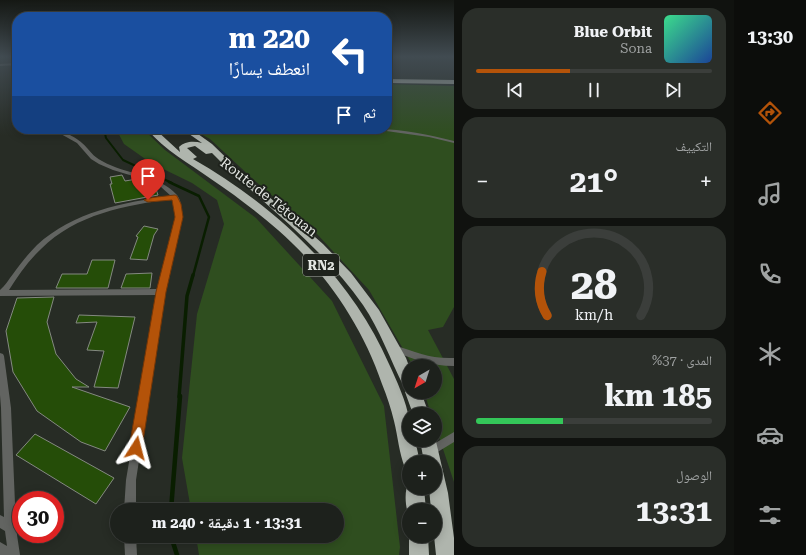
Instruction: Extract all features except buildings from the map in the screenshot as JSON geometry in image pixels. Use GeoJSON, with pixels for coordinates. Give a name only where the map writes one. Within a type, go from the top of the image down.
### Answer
{"type":"FeatureCollection","features":[{"type":"Feature","properties":{"kind":"highway","name":"Route de Tétouan"},"geometry":{"type":"LineString","coordinates":[[156,134],[174,151],[223,182],[283,229],[329,274],[348,299],[380,357],[395,399],[409,455]]}},
{"type":"Feature","properties":{"kind":"highway"},"geometry":{"type":"LineString","coordinates":[[163,134],[167,138],[175,141],[183,140],[188,137],[186,134]]}},
{"type":"Feature","properties":{"kind":"highway","name":"Route de Tétouan"},"geometry":{"type":"LineString","coordinates":[[194,134],[206,142],[238,175],[302,230],[326,253],[360,292],[378,319],[402,366]]}},
{"type":"Feature","properties":{"kind":"highway"},"geometry":{"type":"LineString","coordinates":[[283,229],[272,217],[239,188],[185,152],[182,147],[191,144],[203,146],[246,187],[302,230]]}},
{"type":"Feature","properties":{"kind":"highway"},"geometry":{"type":"LineString","coordinates":[[439,495],[448,544]]}},
{"type":"Feature","properties":{"kind":"highway"},"geometry":{"type":"LineString","coordinates":[[418,543],[419,555]]}},
{"type":"Feature","properties":{"kind":"street"},"geometry":{"type":"LineString","coordinates":[[392,131],[429,136],[454,142]]}},
{"type":"Feature","properties":{"kind":"street"},"geometry":{"type":"LineString","coordinates":[[64,134],[79,142],[93,158],[101,163],[163,186],[175,197],[179,210],[178,225],[161,292],[131,480],[130,503]]}},
{"type":"Feature","properties":{"kind":"street"},"geometry":{"type":"LineString","coordinates":[[2,293],[40,246],[74,223],[120,206],[148,200],[175,197]]}},
{"type":"Feature","properties":{"kind":"street"},"geometry":{"type":"LineString","coordinates":[[2,293],[161,292]]}},
{"type":"Feature","properties":{"kind":"street"},"geometry":{"type":"LineString","coordinates":[[394,348],[423,359]]}},
{"type":"Feature","properties":{"kind":"street"},"geometry":{"type":"LineString","coordinates":[[0,356],[10,528],[14,555]]}},
{"type":"Feature","properties":{"kind":"street"},"geometry":{"type":"LineString","coordinates":[[442,363],[454,362]]}},
{"type":"Feature","properties":{"kind":"street"},"geometry":{"type":"LineString","coordinates":[[431,451],[454,437]]}},
{"type":"Feature","properties":{"kind":"street"},"geometry":{"type":"LineString","coordinates":[[0,521],[10,528]]}},
{"type":"Feature","properties":{"kind":"street"},"geometry":{"type":"LineString","coordinates":[[130,543],[131,555]]}},
{"type":"Feature","properties":{"kind":"street"},"geometry":{"type":"LineString","coordinates":[[0,548],[9,555]]}},
{"type":"Feature","properties":{"kind":"green space"},"geometry":{"type":"Polygon","coordinates":[[[392,84],[454,86],[454,307],[443,327],[428,330],[454,379],[454,482],[442,446],[442,407],[429,407],[426,399],[442,399],[442,359],[409,359],[369,290],[317,234],[254,180],[210,139],[201,134],[392,134],[392,84]]]}},
{"type":"Feature","properties":{"kind":"green space"},"geometry":{"type":"Polygon","coordinates":[[[119,134],[148,134],[165,150],[256,218],[332,301],[384,406],[400,547],[399,555],[199,555],[197,543],[344,543],[344,503],[190,503],[182,458],[197,314],[224,224],[217,200],[192,183],[151,163],[124,144],[119,134]]]}},
{"type":"Feature","properties":{"kind":"waterway"},"geometry":{"type":"LineString","coordinates":[[105,134],[106,138],[123,160],[172,183]]}},
{"type":"Feature","properties":{"kind":"waterway"},"geometry":{"type":"LineString","coordinates":[[169,182],[199,196],[209,217],[193,276]]}},
{"type":"Feature","properties":{"kind":"waterway"},"geometry":{"type":"LineString","coordinates":[[179,397],[187,296],[193,275]]}},
{"type":"Feature","properties":{"kind":"waterway"},"geometry":{"type":"LineString","coordinates":[[172,503],[180,396]]}},
{"type":"Feature","properties":{"kind":"waterway"},"geometry":{"type":"LineString","coordinates":[[173,543],[177,555]]}},
{"type":"Feature","properties":{"kind":"route"},"geometry":{"type":"LineString","coordinates":[[136,448],[161,292],[179,217],[178,204],[175,197],[148,200]]}}]}
